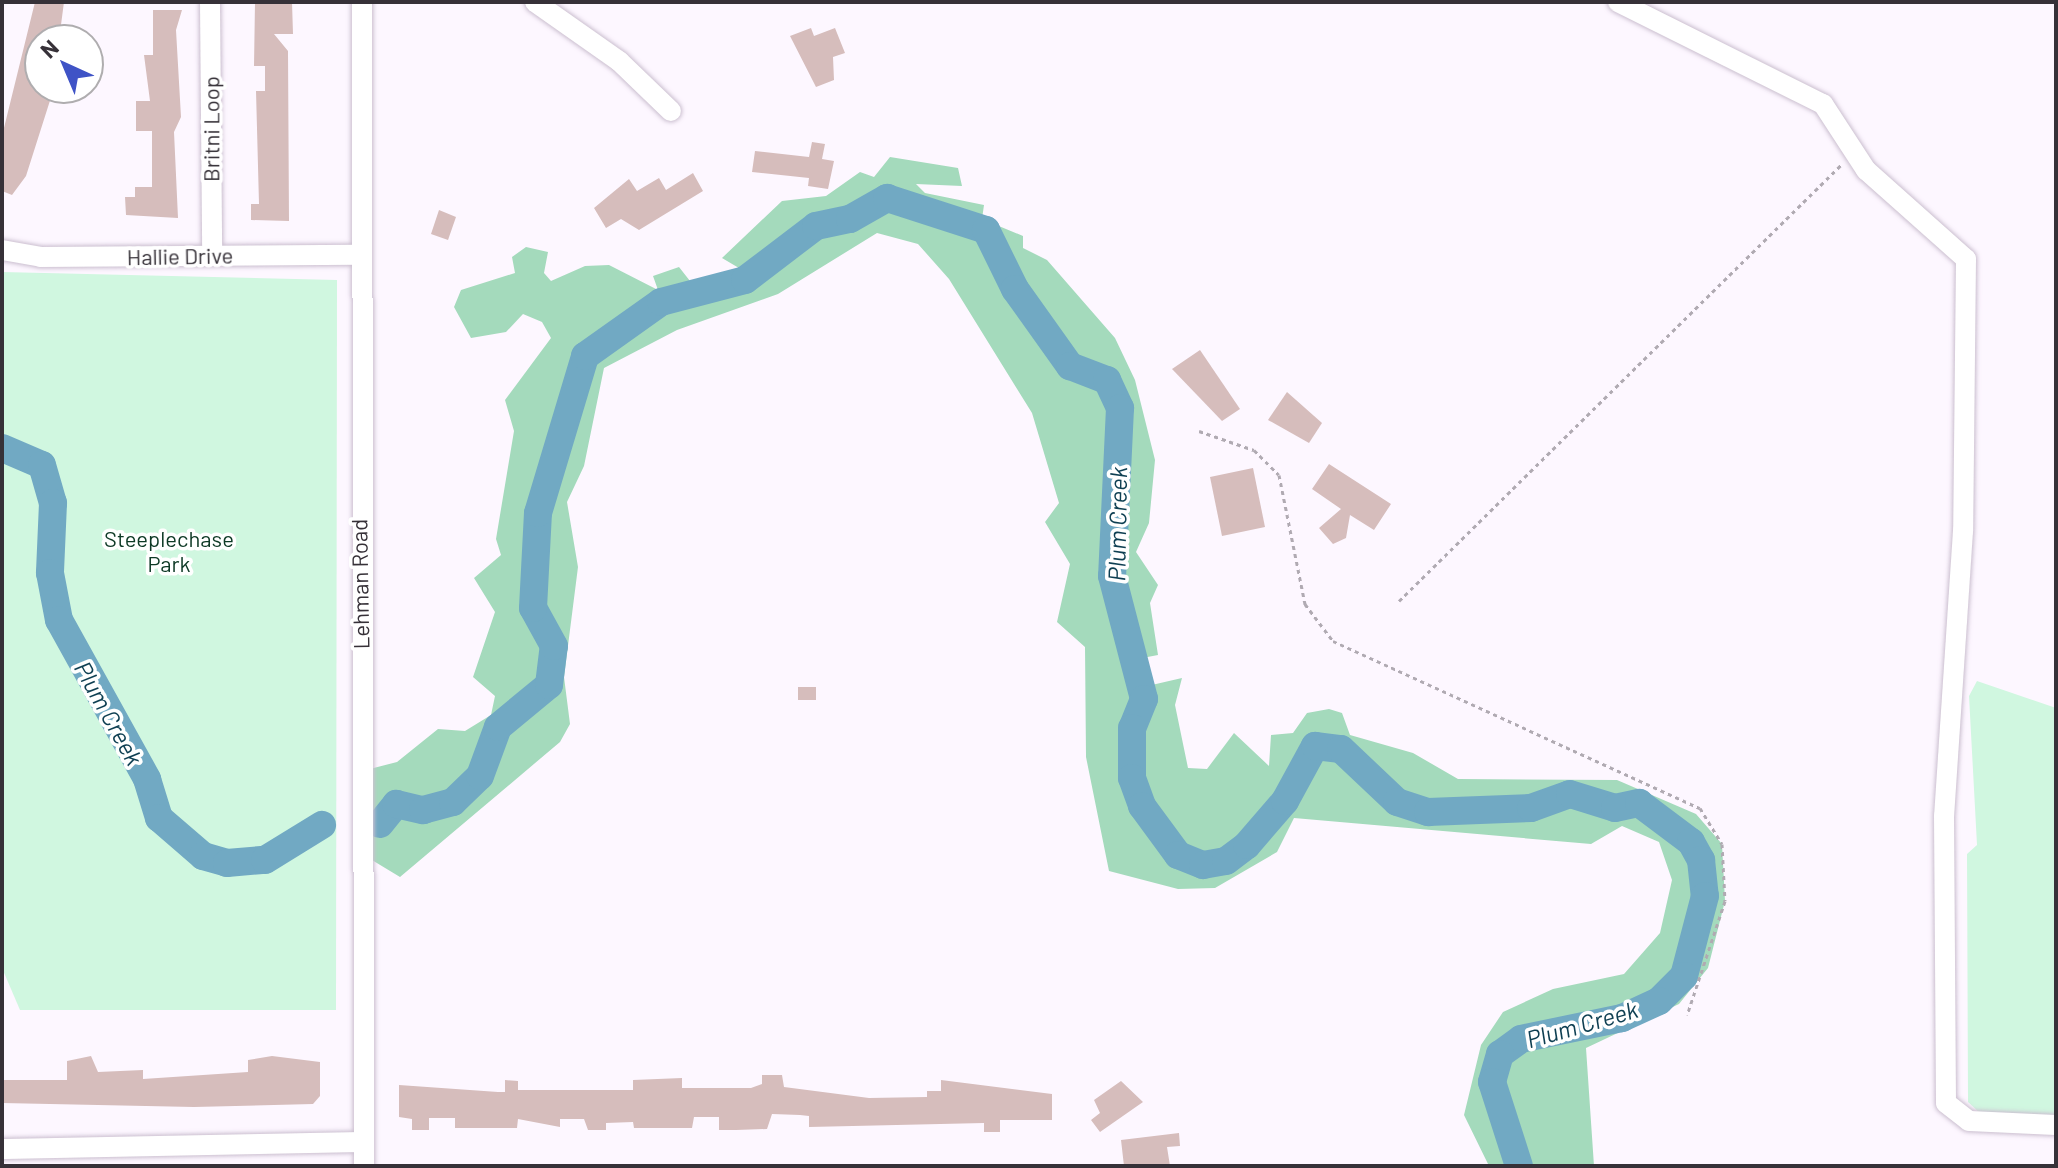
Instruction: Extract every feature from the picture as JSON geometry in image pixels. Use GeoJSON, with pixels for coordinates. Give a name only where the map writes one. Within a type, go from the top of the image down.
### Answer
{"type":"FeatureCollection","features":[{"type":"Feature","properties":{"kind":"street","name":"Britni Loop"},"geometry":{"type":"LineString","coordinates":[[210,2],[212,255]]}},
{"type":"Feature","properties":{"kind":"street","name":"Lehman Road"},"geometry":{"type":"LineString","coordinates":[[362,2],[359,255],[364,1166]]}},
{"type":"Feature","properties":{"kind":"street"},"geometry":{"type":"LineString","coordinates":[[535,2],[619,61],[671,111]]}},
{"type":"Feature","properties":{"kind":"street"},"geometry":{"type":"LineString","coordinates":[[1618,2],[1823,104],[1854,152],[1966,259],[1963,531],[1944,816],[1946,1103],[1969,1121],[2056,1125]]}},
{"type":"Feature","properties":{"kind":"street","name":"Hallie Drive"},"geometry":{"type":"LineString","coordinates":[[2,250],[40,257],[359,255]]}},
{"type":"Feature","properties":{"kind":"street"},"geometry":{"type":"LineString","coordinates":[[2,1149],[364,1142]]}},
{"type":"Feature","properties":{"kind":"path"},"geometry":{"type":"LineString","coordinates":[[1399,601],[1854,152]]}},
{"type":"Feature","properties":{"kind":"path"},"geometry":{"type":"LineString","coordinates":[[1199,431],[1254,450],[1279,475],[1305,604],[1333,641],[1700,808],[1722,844],[1725,901],[1687,1015]]}},
{"type":"Feature","properties":{"kind":"green space"},"geometry":{"type":"Polygon","coordinates":[[[890,157],[958,168],[962,186],[916,184],[925,193],[984,205],[982,219],[1023,236],[1023,248],[1047,260],[1115,338],[1135,380],[1155,460],[1149,523],[1136,552],[1158,585],[1150,603],[1158,655],[1137,659],[1143,687],[1182,678],[1175,705],[1188,768],[1207,769],[1234,733],[1269,766],[1271,735],[1293,733],[1307,713],[1329,709],[1342,713],[1350,735],[1413,753],[1458,779],[1617,780],[1696,814],[1722,844],[1725,901],[1708,968],[1679,1004],[1586,1048],[1594,1166],[1489,1166],[1464,1115],[1481,1045],[1503,1012],[1553,989],[1624,974],[1660,933],[1672,880],[1659,842],[1622,826],[1591,844],[1294,818],[1277,852],[1215,888],[1178,889],[1109,871],[1086,757],[1085,647],[1057,622],[1070,564],[1045,522],[1059,503],[1032,413],[949,279],[918,244],[877,233],[778,294],[677,330],[604,368],[584,466],[567,502],[578,567],[564,677],[570,724],[560,742],[400,877],[362,854],[362,771],[397,762],[438,729],[465,731],[491,715],[495,696],[473,677],[495,612],[474,578],[501,555],[496,539],[514,431],[505,400],[551,338],[542,322],[523,314],[506,332],[471,338],[454,307],[461,290],[515,273],[512,257],[526,247],[548,252],[544,273],[551,281],[585,266],[609,265],[658,290],[653,276],[679,267],[690,281],[714,282],[744,271],[722,258],[782,201],[826,196],[860,172],[874,177],[890,157]]]}},
{"type":"Feature","properties":{"kind":"green space","name":"Steeplechase Park"},"geometry":{"type":"Polygon","coordinates":[[[2,272],[337,280],[336,1010],[20,1010],[2,968],[2,272]]]}},
{"type":"Feature","properties":{"kind":"green space"},"geometry":{"type":"Polygon","coordinates":[[[1977,681],[2056,708],[2056,1116],[1981,1114],[1968,1102],[1967,854],[1977,845],[1969,696],[1977,681]]]}},
{"type":"Feature","properties":{"kind":"building"},"geometry":{"type":"Polygon","coordinates":[[[35,2],[64,2],[61,24],[30,24],[35,2]]]}},
{"type":"Feature","properties":{"kind":"building"},"geometry":{"type":"Polygon","coordinates":[[[255,2],[292,2],[293,34],[274,34],[288,51],[289,221],[251,220],[251,204],[259,204],[256,91],[265,91],[265,66],[254,66],[255,2]]]}},
{"type":"Feature","properties":{"kind":"building"},"geometry":{"type":"Polygon","coordinates":[[[153,10],[182,10],[176,30],[181,117],[174,132],[178,218],[126,215],[125,197],[135,197],[135,187],[152,187],[152,131],[136,131],[136,101],[150,101],[144,55],[153,55],[153,10]]]}},
{"type":"Feature","properties":{"kind":"building"},"geometry":{"type":"Polygon","coordinates":[[[811,28],[814,36],[835,28],[845,53],[833,57],[834,80],[816,87],[790,36],[811,28]]]}},
{"type":"Feature","properties":{"kind":"building"},"geometry":{"type":"Polygon","coordinates":[[[24,47],[24,104],[49,104],[26,176],[12,195],[2,191],[2,136],[24,47]]]}},
{"type":"Feature","properties":{"kind":"building"},"geometry":{"type":"Polygon","coordinates":[[[812,142],[825,144],[822,159],[834,161],[828,189],[808,186],[809,178],[752,172],[755,151],[809,157],[812,142]]]}},
{"type":"Feature","properties":{"kind":"building"},"geometry":{"type":"Polygon","coordinates":[[[693,173],[703,191],[639,230],[621,219],[606,228],[594,208],[629,179],[637,191],[659,178],[666,190],[693,173]]]}},
{"type":"Feature","properties":{"kind":"building"},"geometry":{"type":"Polygon","coordinates":[[[439,210],[456,217],[448,240],[431,234],[439,210]]]}},
{"type":"Feature","properties":{"kind":"building"},"geometry":{"type":"Polygon","coordinates":[[[1200,350],[1240,409],[1222,421],[1172,369],[1200,350]]]}},
{"type":"Feature","properties":{"kind":"building"},"geometry":{"type":"Polygon","coordinates":[[[1287,392],[1322,423],[1309,443],[1268,420],[1287,392]]]}},
{"type":"Feature","properties":{"kind":"building"},"geometry":{"type":"Polygon","coordinates":[[[1329,464],[1391,504],[1374,530],[1350,515],[1346,538],[1333,544],[1319,528],[1341,509],[1312,489],[1329,464]]]}},
{"type":"Feature","properties":{"kind":"building"},"geometry":{"type":"Polygon","coordinates":[[[1253,468],[1265,527],[1222,536],[1210,477],[1253,468]]]}},
{"type":"Feature","properties":{"kind":"building"},"geometry":{"type":"Polygon","coordinates":[[[798,687],[816,687],[816,700],[798,700],[798,687]]]}},
{"type":"Feature","properties":{"kind":"building"},"geometry":{"type":"Polygon","coordinates":[[[91,1056],[98,1072],[143,1070],[143,1079],[248,1072],[248,1060],[272,1056],[320,1062],[320,1096],[313,1104],[194,1107],[2,1103],[2,1080],[67,1080],[67,1061],[91,1056]]]}},
{"type":"Feature","properties":{"kind":"building"},"geometry":{"type":"Polygon","coordinates":[[[762,1075],[782,1075],[784,1087],[869,1098],[927,1097],[927,1091],[941,1091],[941,1080],[1052,1094],[1052,1120],[1000,1120],[1000,1132],[984,1132],[984,1123],[809,1127],[809,1116],[772,1114],[767,1129],[736,1130],[719,1130],[719,1117],[694,1117],[692,1128],[634,1128],[633,1122],[606,1123],[606,1130],[588,1130],[584,1119],[560,1119],[560,1127],[518,1119],[517,1128],[455,1128],[455,1118],[429,1118],[429,1130],[412,1130],[412,1119],[399,1117],[399,1085],[505,1092],[505,1080],[518,1081],[518,1090],[633,1090],[633,1080],[682,1078],[682,1088],[751,1088],[762,1084],[762,1075]]]}},
{"type":"Feature","properties":{"kind":"building"},"geometry":{"type":"Polygon","coordinates":[[[1121,1081],[1143,1102],[1100,1132],[1091,1120],[1100,1113],[1094,1100],[1121,1081]]]}},
{"type":"Feature","properties":{"kind":"building"},"geometry":{"type":"Polygon","coordinates":[[[1179,1133],[1180,1146],[1167,1147],[1170,1166],[1124,1166],[1121,1140],[1179,1133]]]}},
{"type":"Feature","properties":{"kind":"waterway","name":"Plum Creek"},"geometry":{"type":"LineString","coordinates":[[380,824],[396,804],[423,810],[453,802],[480,776],[498,727],[549,685],[554,646],[533,608],[538,513],[585,356],[661,302],[745,280],[816,226],[850,219],[887,198],[986,230],[1015,289],[1070,366],[1107,380],[1120,408],[1112,576],[1144,699],[1132,728],[1132,778],[1142,806],[1178,855],[1203,865],[1226,861],[1247,845],[1285,801],[1315,746],[1341,749],[1397,802],[1428,812],[1531,808],[1570,794],[1615,808],[1639,803],[1691,842],[1701,860],[1705,896],[1684,976],[1659,1001],[1622,1018],[1521,1039],[1500,1054],[1492,1082],[1519,1166]]}},
{"type":"Feature","properties":{"kind":"waterway","name":"Plum Creek"},"geometry":{"type":"LineString","coordinates":[[2,448],[42,465],[53,503],[50,573],[59,620],[147,779],[159,818],[203,856],[227,863],[265,860],[322,825]]}}]}
